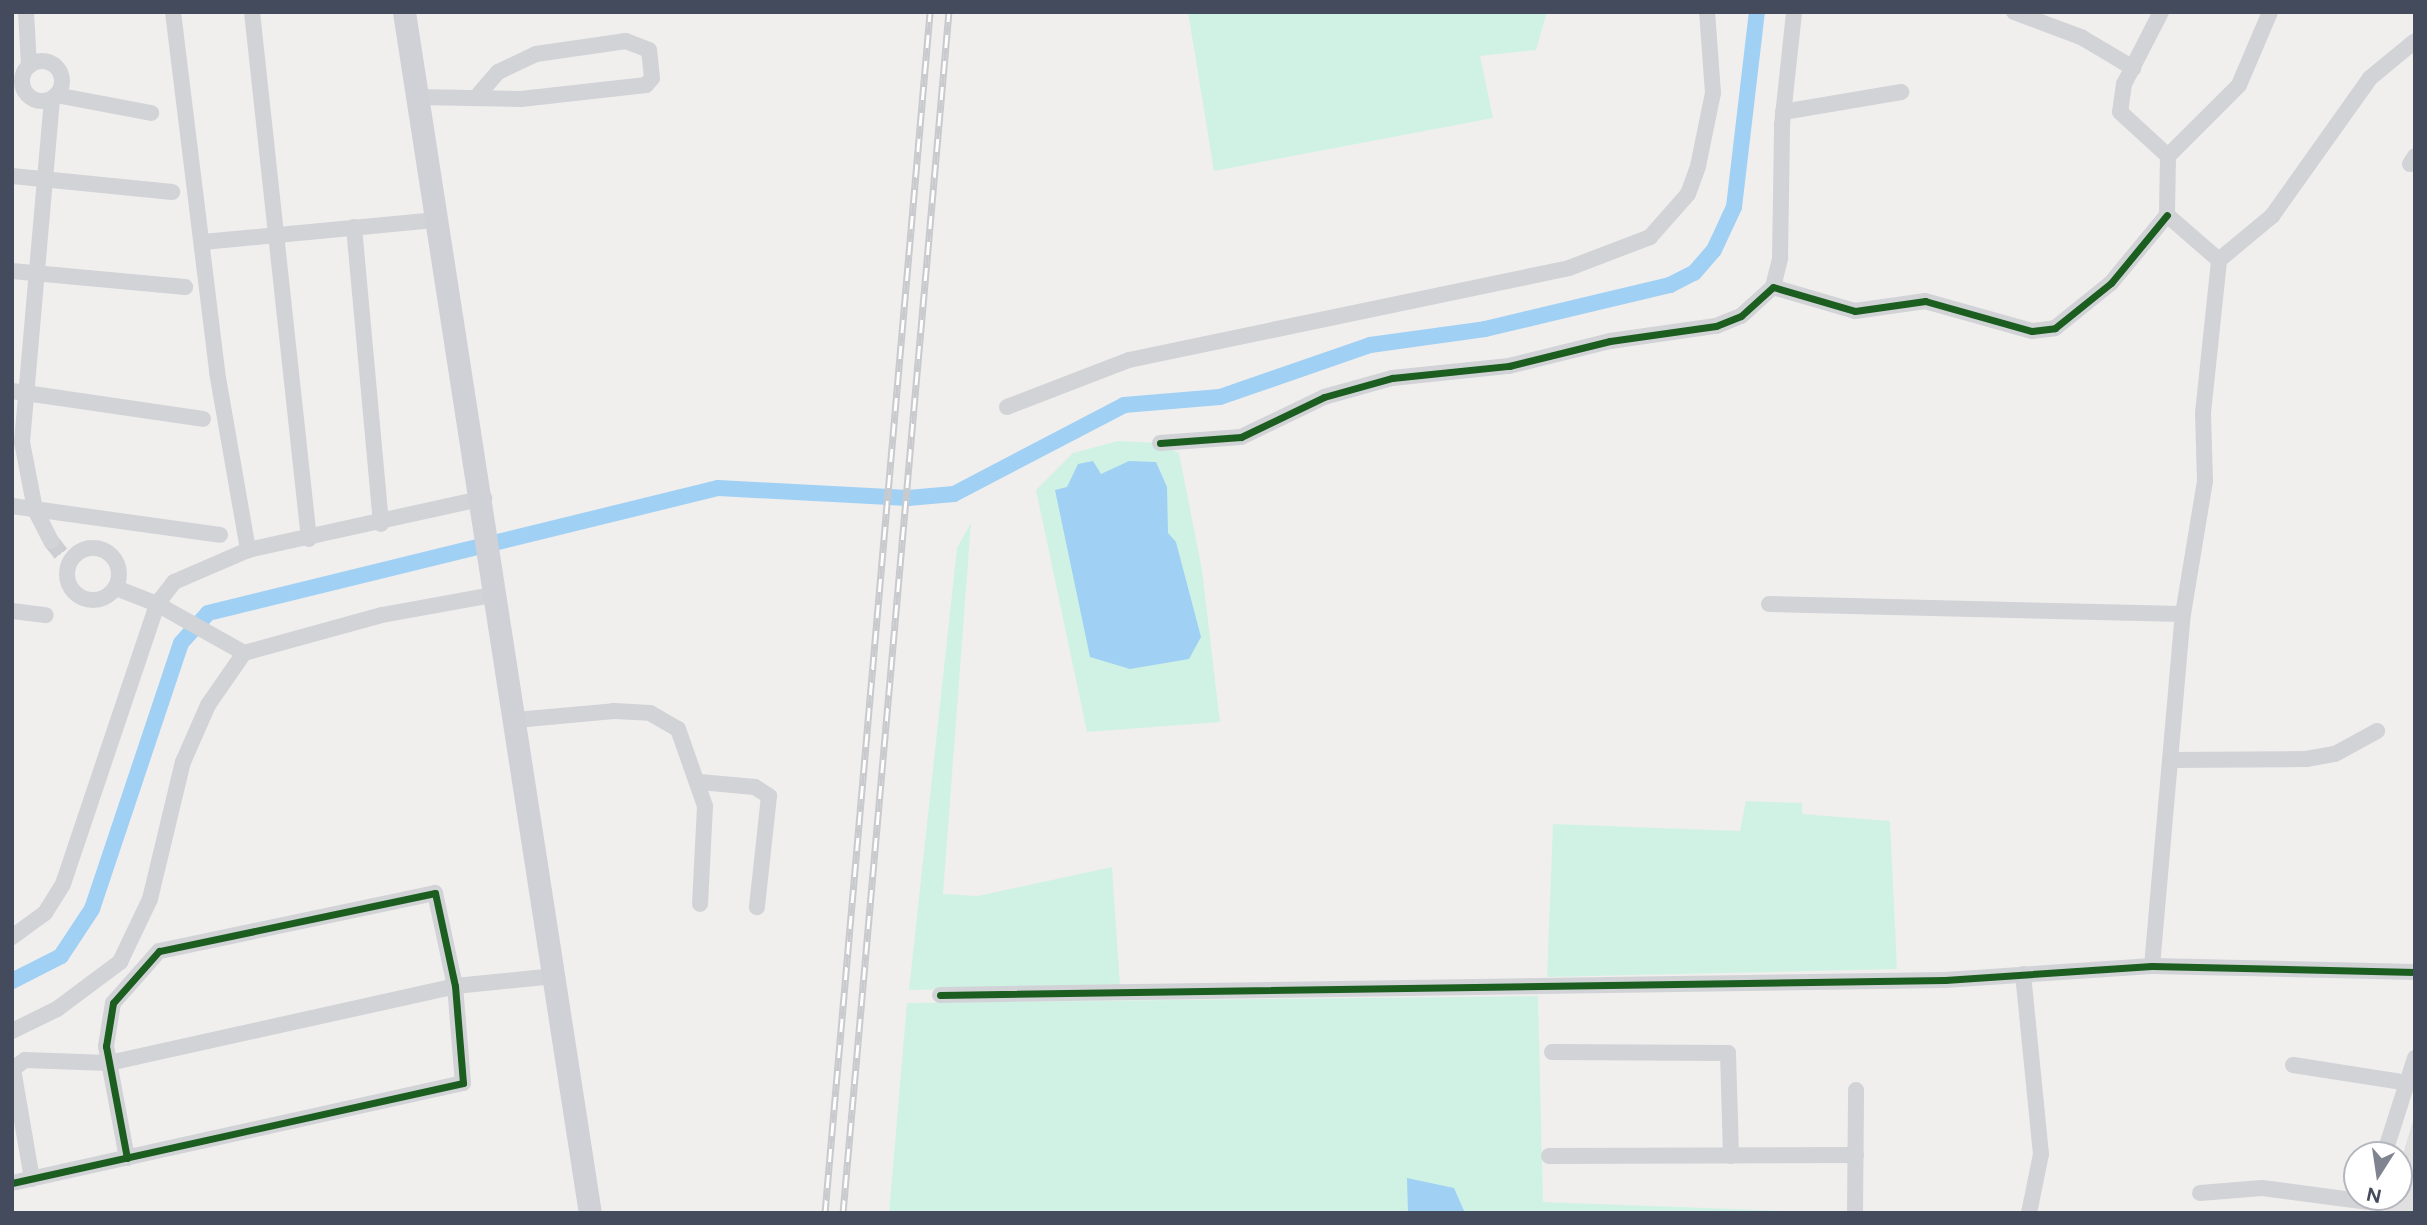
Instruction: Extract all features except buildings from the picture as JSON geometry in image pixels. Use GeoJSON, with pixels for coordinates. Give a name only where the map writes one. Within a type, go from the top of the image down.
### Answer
{"type":"FeatureCollection","features":[{"type":"Feature","properties":{"kind":"main road"},"geometry":{"type":"LineString","coordinates":[[404,12],[485,506],[588,1212]]}},
{"type":"Feature","properties":{"kind":"street"},"geometry":{"type":"LineString","coordinates":[[26,12],[29,66]]}},
{"type":"Feature","properties":{"kind":"street"},"geometry":{"type":"LineString","coordinates":[[173,12],[204,242],[217,372],[248,550]]}},
{"type":"Feature","properties":{"kind":"street"},"geometry":{"type":"LineString","coordinates":[[252,12],[309,539]]}},
{"type":"Feature","properties":{"kind":"street"},"geometry":{"type":"LineString","coordinates":[[1007,407],[1129,360],[1569,268],[1650,237],[1682,202],[1698,166],[1713,93],[1707,12]]}},
{"type":"Feature","properties":{"kind":"street"},"geometry":{"type":"LineString","coordinates":[[1160,443],[1241,437],[1324,397],[1392,378],[1509,366],[1610,341],[1716,326],[1741,316],[1773,287],[1780,258],[1783,112],[1794,12]]}},
{"type":"Feature","properties":{"kind":"street"},"geometry":{"type":"LineString","coordinates":[[2014,12],[2081,37],[2133,68]]}},
{"type":"Feature","properties":{"kind":"street"},"geometry":{"type":"LineString","coordinates":[[2161,12],[2119,99],[2120,112],[2168,156]]}},
{"type":"Feature","properties":{"kind":"street"},"geometry":{"type":"LineString","coordinates":[[1773,287],[1855,311],[1925,301],[2032,331],[2055,328],[2111,284],[2167,215],[2168,156],[2239,85],[2270,12]]}},
{"type":"Feature","properties":{"kind":"street"},"geometry":{"type":"LineString","coordinates":[[417,97],[480,93],[521,99],[646,85],[652,79],[649,50],[626,41],[536,54],[498,72],[480,93]]}},
{"type":"Feature","properties":{"kind":"street"},"geometry":{"type":"LineString","coordinates":[[2152,966],[2183,614],[2205,481],[2203,413],[2219,260],[2272,216],[2370,78],[2414,48]]}},
{"type":"Feature","properties":{"kind":"street"},"geometry":{"type":"LineString","coordinates":[[51,541],[35,509],[22,442],[20,392],[36,274],[54,97],[62,80],[57,69],[40,61],[29,66],[22,75],[19,94],[36,100],[54,97],[151,113]]}},
{"type":"Feature","properties":{"kind":"street"},"geometry":{"type":"LineString","coordinates":[[1783,112],[1901,92]]}},
{"type":"Feature","properties":{"kind":"street"},"geometry":{"type":"LineString","coordinates":[[12,176],[172,192]]}},
{"type":"Feature","properties":{"kind":"street"},"geometry":{"type":"LineString","coordinates":[[2167,215],[2219,260]]}},
{"type":"Feature","properties":{"kind":"street"},"geometry":{"type":"LineString","coordinates":[[204,242],[437,220]]}},
{"type":"Feature","properties":{"kind":"street"},"geometry":{"type":"LineString","coordinates":[[354,227],[381,524]]}},
{"type":"Feature","properties":{"kind":"street"},"geometry":{"type":"LineString","coordinates":[[12,271],[185,287]]}},
{"type":"Feature","properties":{"kind":"street"},"geometry":{"type":"LineString","coordinates":[[20,392],[203,419]]}},
{"type":"Feature","properties":{"kind":"street"},"geometry":{"type":"LineString","coordinates":[[12,506],[220,535]]}},
{"type":"Feature","properties":{"kind":"street"},"geometry":{"type":"LineString","coordinates":[[12,937],[45,913],[63,884],[157,604],[174,582],[248,550],[485,506]]}},
{"type":"Feature","properties":{"kind":"street"},"geometry":{"type":"LineString","coordinates":[[116,589],[118,564],[106,551],[89,548],[65,559],[68,581],[77,595],[93,601],[116,589],[157,604],[244,653]]}},
{"type":"Feature","properties":{"kind":"street"},"geometry":{"type":"LineString","coordinates":[[12,1031],[57,1009],[120,962],[150,899],[183,762],[208,705],[244,653],[382,615],[497,591]]}},
{"type":"Feature","properties":{"kind":"street"},"geometry":{"type":"LineString","coordinates":[[1769,604],[2183,614]]}},
{"type":"Feature","properties":{"kind":"street"},"geometry":{"type":"LineString","coordinates":[[12,611],[46,615]]}},
{"type":"Feature","properties":{"kind":"street"},"geometry":{"type":"LineString","coordinates":[[516,720],[650,713],[678,729],[700,782],[700,904]]}},
{"type":"Feature","properties":{"kind":"street"},"geometry":{"type":"LineString","coordinates":[[2170,760],[2306,759],[2335,754],[2377,731]]}},
{"type":"Feature","properties":{"kind":"street"},"geometry":{"type":"LineString","coordinates":[[700,782],[755,787],[769,796],[757,907]]}},
{"type":"Feature","properties":{"kind":"street"},"geometry":{"type":"LineString","coordinates":[[12,1183],[127,1158],[463,1083],[455,986],[435,893],[159,951],[113,1003],[109,1063],[127,1158]]}},
{"type":"Feature","properties":{"kind":"street"},"geometry":{"type":"LineString","coordinates":[[940,995],[2023,974],[2152,966],[2414,973]]}},
{"type":"Feature","properties":{"kind":"street"},"geometry":{"type":"LineString","coordinates":[[2023,974],[2041,1154],[2029,1213]]}},
{"type":"Feature","properties":{"kind":"street"},"geometry":{"type":"LineString","coordinates":[[32,1179],[13,1069],[25,1060],[109,1063],[455,986],[555,976]]}},
{"type":"Feature","properties":{"kind":"street"},"geometry":{"type":"LineString","coordinates":[[1552,1052],[1728,1053],[1731,1156]]}},
{"type":"Feature","properties":{"kind":"street"},"geometry":{"type":"LineString","coordinates":[[2389,1141],[2415,1058]]}},
{"type":"Feature","properties":{"kind":"street"},"geometry":{"type":"LineString","coordinates":[[2293,1065],[2408,1083]]}},
{"type":"Feature","properties":{"kind":"street"},"geometry":{"type":"LineString","coordinates":[[1855,1213],[1856,1090]]}},
{"type":"Feature","properties":{"kind":"street"},"geometry":{"type":"LineString","coordinates":[[1549,1157],[1856,1155]]}},
{"type":"Feature","properties":{"kind":"street"},"geometry":{"type":"LineString","coordinates":[[2200,1193],[2262,1188],[2343,1200]]}},
{"type":"Feature","properties":{"kind":"shaded area"},"geometry":{"type":"Polygon","coordinates":[[[2415,1114],[2415,1213],[2385,1213],[2413,1211],[2413,1141],[2407,1141],[2415,1114]]]}},
{"type":"Feature","properties":{"kind":"green space"},"geometry":{"type":"Polygon","coordinates":[[[1188,12],[1547,12],[1536,50],[1480,56],[1493,118],[1214,171],[1188,12]]]}},
{"type":"Feature","properties":{"kind":"green space"},"geometry":{"type":"Polygon","coordinates":[[[1118,441],[1160,443],[1179,453],[1202,570],[1220,722],[1087,732],[1036,490],[1073,453],[1118,441]]]}},
{"type":"Feature","properties":{"kind":"green space"},"geometry":{"type":"Polygon","coordinates":[[[971,523],[943,894],[978,896],[1112,867],[1120,985],[909,990],[957,548],[971,523]]]}},
{"type":"Feature","properties":{"kind":"green space"},"geometry":{"type":"Polygon","coordinates":[[[1746,801],[1802,803],[1802,814],[1890,821],[1897,969],[1547,977],[1553,824],[1740,831],[1746,801]]]}},
{"type":"Feature","properties":{"kind":"green space"},"geometry":{"type":"Polygon","coordinates":[[[1538,996],[1543,1202],[1843,1213],[889,1213],[907,1003],[1538,996]]]}},
{"type":"Feature","properties":{"kind":"water"},"geometry":{"type":"Polygon","coordinates":[[[1093,461],[1101,474],[1129,461],[1156,462],[1167,487],[1168,533],[1176,542],[1201,637],[1189,659],[1130,669],[1090,657],[1055,490],[1067,487],[1078,464],[1093,461]]]}},
{"type":"Feature","properties":{"kind":"water"},"geometry":{"type":"Polygon","coordinates":[[[1407,1178],[1454,1188],[1465,1213],[1408,1213],[1407,1178]]]}},
{"type":"Feature","properties":{"kind":"waterway"},"geometry":{"type":"LineString","coordinates":[[12,981],[61,956],[92,909],[181,643],[208,613],[718,488],[908,498],[954,494],[1124,405],[1220,397],[1370,345],[1485,329],[1670,285],[1694,273],[1714,250],[1734,207],[1757,12]]}},
{"type":"Feature","properties":{"kind":"tunnel"},"geometry":{"type":"LineString","coordinates":[[51,541],[62,555]]}},
{"type":"Feature","properties":{"kind":"railway"},"geometry":{"type":"LineString","coordinates":[[825,1213],[930,12]]}},
{"type":"Feature","properties":{"kind":"railway"},"geometry":{"type":"LineString","coordinates":[[843,1213],[949,12]]}},
{"type":"Feature","properties":{"kind":"cycle path"},"geometry":{"type":"LineString","coordinates":[[1160,443],[1241,437],[1324,397],[1392,378],[1509,366],[1610,341],[1716,326],[1741,316],[1773,287],[1855,311],[1925,301],[2032,331],[2055,328],[2111,283],[2167,215]]}},
{"type":"Feature","properties":{"kind":"cycle path"},"geometry":{"type":"LineString","coordinates":[[12,1183],[463,1083],[455,986],[435,893],[159,951],[113,1003],[106,1046],[127,1158]]}},
{"type":"Feature","properties":{"kind":"cycle path"},"geometry":{"type":"LineString","coordinates":[[940,995],[1945,980],[2152,966],[2415,972]]}}]}
